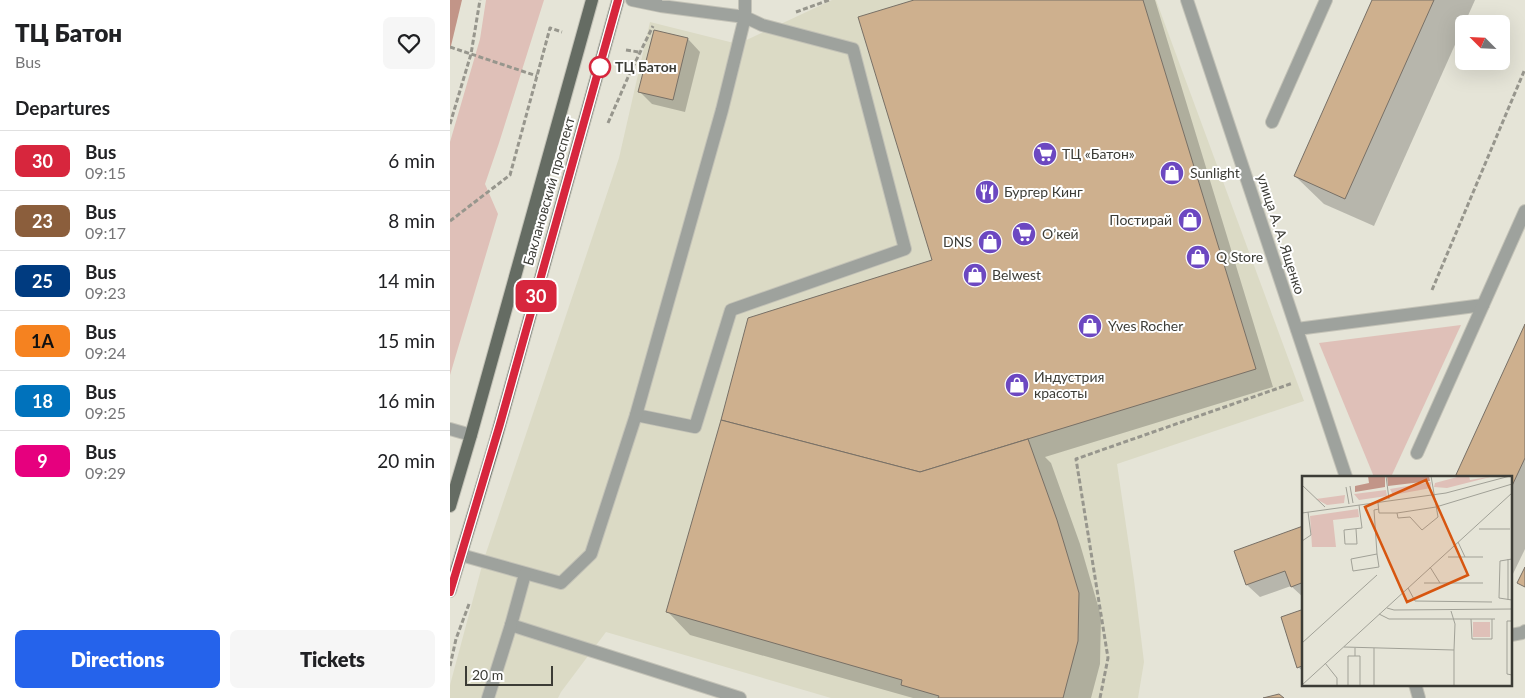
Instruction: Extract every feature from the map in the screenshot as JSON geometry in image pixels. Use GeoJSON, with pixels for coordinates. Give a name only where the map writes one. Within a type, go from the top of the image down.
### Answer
{"type":"FeatureCollection","features":[{"type":"Feature","properties":{"kind":"main road","name":"Баклановский проспект"},"geometry":{"type":"LineString","coordinates":[[450,506],[592,0]]}},
{"type":"Feature","properties":{"kind":"main road","name":"Баклановский проспект"},"geometry":{"type":"LineString","coordinates":[[450,591],[500,423],[618,0]]}},
{"type":"Feature","properties":{"kind":"street"},"geometry":{"type":"LineString","coordinates":[[632,0],[661,6],[745,17],[762,25],[853,49],[905,249],[731,310],[695,428],[636,415]]}},
{"type":"Feature","properties":{"kind":"street"},"geometry":{"type":"LineString","coordinates":[[461,556],[561,583],[591,554],[636,415],[722,110],[745,17],[745,0]]}},
{"type":"Feature","properties":{"kind":"street","name":"улица А. А. Ященко"},"geometry":{"type":"LineString","coordinates":[[1187,0],[1346,476]]}},
{"type":"Feature","properties":{"kind":"street"},"geometry":{"type":"LineString","coordinates":[[1272,122],[1326,0]]}},
{"type":"Feature","properties":{"kind":"street"},"geometry":{"type":"LineString","coordinates":[[1417,453],[1525,211]]}},
{"type":"Feature","properties":{"kind":"street"},"geometry":{"type":"LineString","coordinates":[[1297,329],[1483,305]]}},
{"type":"Feature","properties":{"kind":"street"},"geometry":{"type":"LineString","coordinates":[[450,430],[471,435]]}},
{"type":"Feature","properties":{"kind":"street"},"geometry":{"type":"LineString","coordinates":[[488,698],[525,574]]}},
{"type":"Feature","properties":{"kind":"street"},"geometry":{"type":"LineString","coordinates":[[511,625],[740,698]]}},
{"type":"Feature","properties":{"kind":"street"},"geometry":{"type":"LineString","coordinates":[[1512,636],[1525,631]]}},
{"type":"Feature","properties":{"kind":"path"},"geometry":{"type":"LineString","coordinates":[[450,124],[471,54],[480,0]]}},
{"type":"Feature","properties":{"kind":"path"},"geometry":{"type":"LineString","coordinates":[[612,114],[661,6]]}},
{"type":"Feature","properties":{"kind":"path"},"geometry":{"type":"LineString","coordinates":[[450,221],[510,175],[550,28]]}},
{"type":"Feature","properties":{"kind":"path"},"geometry":{"type":"LineString","coordinates":[[450,47],[537,76]]}},
{"type":"Feature","properties":{"kind":"path"},"geometry":{"type":"LineString","coordinates":[[1422,313],[1525,69]]}},
{"type":"Feature","properties":{"kind":"path"},"geometry":{"type":"LineString","coordinates":[[1100,698],[1108,658],[1076,459],[1312,376]]}},
{"type":"Feature","properties":{"kind":"shaded area"},"geometry":{"type":"Polygon","coordinates":[[[450,0],[462,0],[450,50],[450,0]]]}},
{"type":"Feature","properties":{"kind":"shaded area"},"geometry":{"type":"Polygon","coordinates":[[[486,0],[544,0],[485,184],[498,214],[450,375],[450,142],[480,39],[486,0]]]}},
{"type":"Feature","properties":{"kind":"shaded area"},"geometry":{"type":"Polygon","coordinates":[[[832,0],[1156,0],[1304,401],[1117,464],[1144,662],[1138,698],[831,698],[606,632],[558,698],[450,698],[450,685],[483,562],[619,158],[650,22],[738,44],[832,0]]]}},
{"type":"Feature","properties":{"kind":"shaded area"},"geometry":{"type":"Polygon","coordinates":[[[1461,325],[1391,476],[1374,476],[1319,343],[1461,325]]]}},
{"type":"Feature","properties":{"kind":"building","name":"ТЦ «Батон»"},"geometry":{"type":"Polygon","coordinates":[[[914,0],[1143,0],[1256,369],[920,472],[721,420],[748,318],[932,260],[858,17],[914,0]]]}},
{"type":"Feature","properties":{"kind":"building"},"geometry":{"type":"Polygon","coordinates":[[[1372,0],[1434,0],[1345,199],[1294,176],[1372,0]]]}},
{"type":"Feature","properties":{"kind":"building"},"geometry":{"type":"Polygon","coordinates":[[[654,30],[688,38],[673,100],[638,92],[654,30]]]}},
{"type":"Feature","properties":{"kind":"building"},"geometry":{"type":"Polygon","coordinates":[[[1525,324],[1525,458],[1512,486],[1512,476],[1455,476],[1525,324]]]}},
{"type":"Feature","properties":{"kind":"building"},"geometry":{"type":"Polygon","coordinates":[[[721,420],[920,472],[1028,439],[1057,520],[1079,593],[1078,641],[1063,698],[938,698],[939,696],[901,685],[902,680],[666,612],[721,420]]]}},
{"type":"Feature","properties":{"kind":"building"},"geometry":{"type":"Polygon","coordinates":[[[1302,526],[1302,583],[1291,587],[1285,571],[1246,585],[1234,551],[1302,526]]]}},
{"type":"Feature","properties":{"kind":"building"},"geometry":{"type":"Polygon","coordinates":[[[1525,567],[1525,587],[1517,583],[1525,567]]]}},
{"type":"Feature","properties":{"kind":"building"},"geometry":{"type":"Polygon","coordinates":[[[1302,610],[1302,666],[1297,668],[1281,617],[1302,610]]]}},
{"type":"Feature","properties":{"kind":"building"},"geometry":{"type":"Polygon","coordinates":[[[1279,694],[1284,698],[1263,698],[1279,694]]]}},
{"type":"Feature","properties":{"kind":"bus line","name":"30"},"geometry":{"type":"LineString","coordinates":[[450,592],[500,424],[618,0]]}},
{"type":"Feature","properties":{"kind":"place","name":"ТЦ Батон"},"geometry":{"type":"Point","coordinates":[600,67]}},
{"type":"Feature","properties":{"kind":"place","name":"ТЦ «Батон»"},"geometry":{"type":"Point","coordinates":[1045,154]}},
{"type":"Feature","properties":{"kind":"place","name":"Sunlight"},"geometry":{"type":"Point","coordinates":[1172,173]}},
{"type":"Feature","properties":{"kind":"place","name":"Бургер Кинг"},"geometry":{"type":"Point","coordinates":[987,192]}},
{"type":"Feature","properties":{"kind":"place","name":"Постирай"},"geometry":{"type":"Point","coordinates":[1190,220]}},
{"type":"Feature","properties":{"kind":"place","name":"О’кей"},"geometry":{"type":"Point","coordinates":[1024,234]}},
{"type":"Feature","properties":{"kind":"place","name":"DNS"},"geometry":{"type":"Point","coordinates":[990,242]}},
{"type":"Feature","properties":{"kind":"place","name":"Q Store"},"geometry":{"type":"Point","coordinates":[1198,257]}},
{"type":"Feature","properties":{"kind":"place","name":"Belwest"},"geometry":{"type":"Point","coordinates":[975,275]}},
{"type":"Feature","properties":{"kind":"place","name":"Yves Rocher"},"geometry":{"type":"Point","coordinates":[1090,326]}},
{"type":"Feature","properties":{"kind":"place","name":"Индустрия красоты"},"geometry":{"type":"Point","coordinates":[1017,385]}}]}
